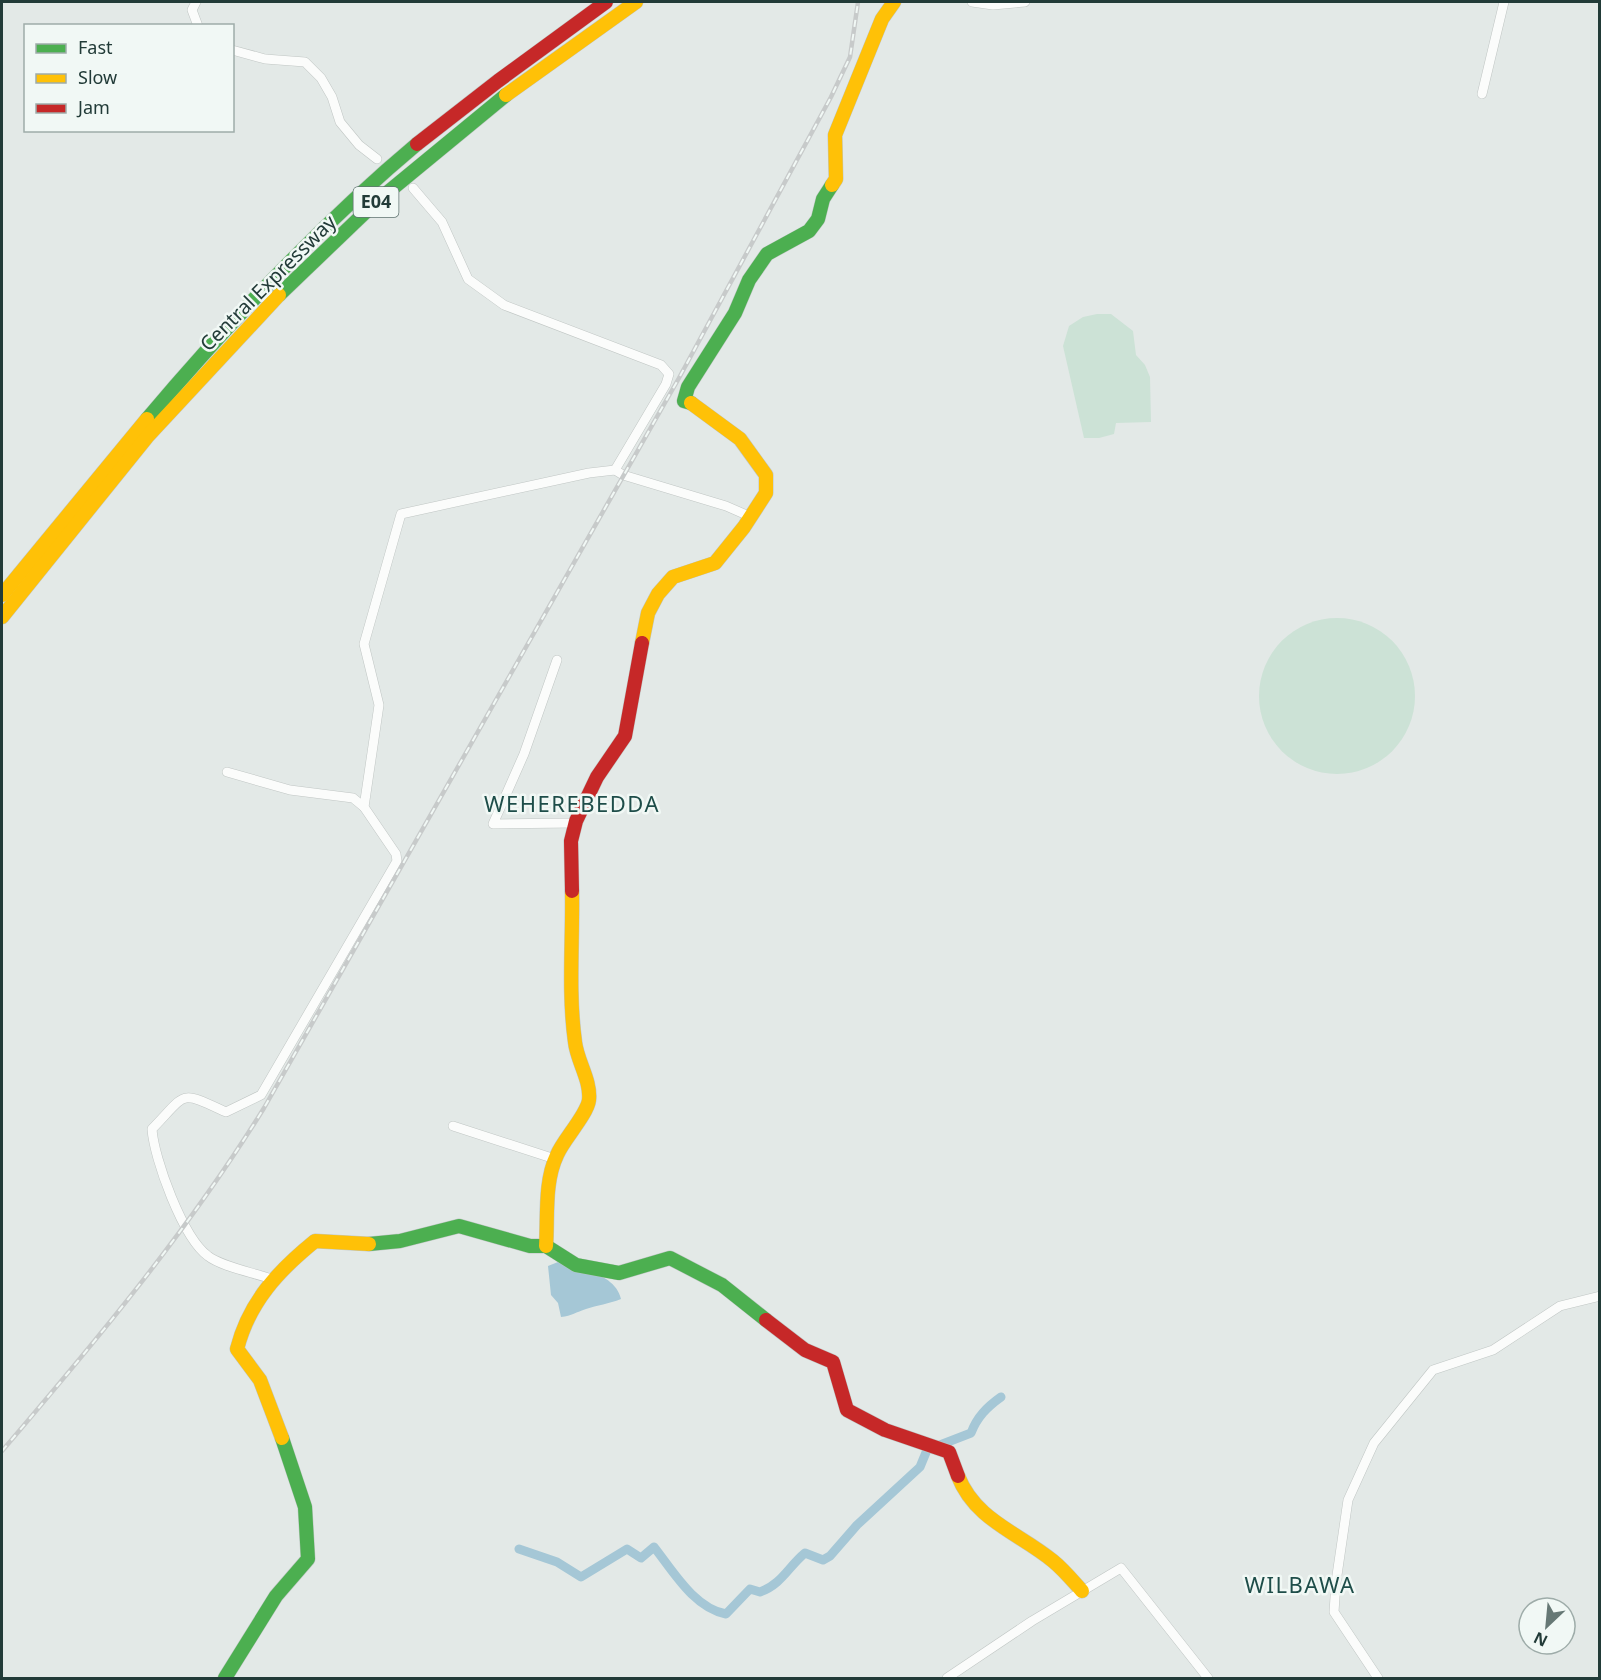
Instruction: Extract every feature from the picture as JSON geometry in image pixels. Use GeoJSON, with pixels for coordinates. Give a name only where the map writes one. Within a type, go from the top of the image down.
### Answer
{"type":"FeatureCollection","features":[{"type":"Feature","properties":{"kind":"main road","name":"Central Expressway"},"geometry":{"type":"LineString","coordinates":[[2,617],[142,432],[220,334],[329,223],[478,93],[606,2]]}},
{"type":"Feature","properties":{"kind":"main road","name":"Central Expressway"},"geometry":{"type":"LineString","coordinates":[[2,595],[142,432],[274,299],[386,193],[561,51],[636,2]]}},
{"type":"Feature","properties":{"kind":"main road"},"geometry":{"type":"LineString","coordinates":[[546,1246],[550,1173],[555,1159],[589,1102],[588,1086],[575,1045],[570,990],[573,954],[571,841],[575,823],[597,777],[625,736],[648,613],[658,594],[673,578],[691,569],[715,563],[751,517],[766,492],[766,475],[740,439],[693,404],[684,401],[688,387],[735,314],[749,280],[767,255],[809,231],[818,219],[823,200],[836,179],[835,135],[882,20],[894,2]]}},
{"type":"Feature","properties":{"kind":"main road"},"geometry":{"type":"LineString","coordinates":[[225,1678],[276,1596],[308,1559],[305,1507],[260,1380],[237,1349],[241,1327],[258,1297],[292,1259],[315,1241],[357,1245],[400,1241],[459,1226],[530,1246],[546,1246],[576,1265],[619,1273],[670,1258],[722,1285],[805,1350],[833,1362],[847,1410],[885,1430],[949,1452],[966,1496],[1009,1533],[1053,1561],[1082,1591]]}},
{"type":"Feature","properties":{"kind":"street"},"geometry":{"type":"LineString","coordinates":[[196,2],[192,10],[197,24]]}},
{"type":"Feature","properties":{"kind":"street"},"geometry":{"type":"LineString","coordinates":[[972,2],[993,5],[1025,2]]}},
{"type":"Feature","properties":{"kind":"street"},"geometry":{"type":"LineString","coordinates":[[1482,94],[1504,2]]}},
{"type":"Feature","properties":{"kind":"street"},"geometry":{"type":"LineString","coordinates":[[234,51],[265,59],[305,62],[326,87],[346,130],[358,146],[377,159]]}},
{"type":"Feature","properties":{"kind":"street"},"geometry":{"type":"LineString","coordinates":[[413,188],[442,222],[468,279],[504,305],[661,365],[669,374],[615,470]]}},
{"type":"Feature","properties":{"kind":"street"},"geometry":{"type":"LineString","coordinates":[[364,807],[379,705],[364,644],[401,514],[589,472],[615,470],[623,475],[726,506],[751,517]]}},
{"type":"Feature","properties":{"kind":"street"},"geometry":{"type":"LineString","coordinates":[[557,660],[524,754],[492,825],[575,823]]}},
{"type":"Feature","properties":{"kind":"street"},"geometry":{"type":"LineString","coordinates":[[226,772],[290,790],[353,798],[364,807],[396,854],[397,861],[261,1095],[226,1113],[193,1096],[182,1098],[152,1129],[153,1146],[179,1211],[199,1247],[209,1257],[274,1280]]}},
{"type":"Feature","properties":{"kind":"street"},"geometry":{"type":"LineString","coordinates":[[453,1126],[555,1159]]}},
{"type":"Feature","properties":{"kind":"street"},"geometry":{"type":"LineString","coordinates":[[1378,1678],[1334,1612],[1348,1500],[1374,1443],[1433,1370],[1493,1350],[1560,1306],[1599,1296]]}},
{"type":"Feature","properties":{"kind":"street"},"geometry":{"type":"LineString","coordinates":[[947,1678],[1121,1568],[1208,1678]]}},
{"type":"Feature","properties":{"kind":"green space"},"geometry":{"type":"Polygon","coordinates":[[[1111,314],[1133,331],[1136,355],[1145,365],[1150,377],[1151,422],[1116,423],[1114,434],[1099,438],[1084,438],[1063,346],[1069,326],[1083,317],[1111,314]]]}},
{"type":"Feature","properties":{"kind":"green space"},"geometry":{"type":"Polygon","coordinates":[[[1337,618],[1352,619],[1367,624],[1392,641],[1409,666],[1414,681],[1414,711],[1409,726],[1392,751],[1367,768],[1352,773],[1337,774],[1322,773],[1307,768],[1282,751],[1265,726],[1260,711],[1259,696],[1260,681],[1265,666],[1282,641],[1307,624],[1322,619],[1337,618]]]}},
{"type":"Feature","properties":{"kind":"water"},"geometry":{"type":"Polygon","coordinates":[[[558,1262],[604,1278],[612,1283],[621,1299],[561,1317],[558,1303],[551,1295],[548,1266],[558,1262]]]}},
{"type":"Feature","properties":{"kind":"waterway"},"geometry":{"type":"LineString","coordinates":[[519,1549],[557,1562],[581,1577],[627,1549],[641,1558],[654,1547],[694,1596],[714,1610],[726,1614],[750,1589],[760,1592],[768,1589],[805,1553],[823,1560],[830,1556],[857,1525],[920,1467],[927,1450],[971,1433],[983,1413],[1001,1397]]}},
{"type":"Feature","properties":{"kind":"railway"},"geometry":{"type":"LineString","coordinates":[[2,1451],[140,1284],[204,1198],[264,1108],[679,378],[831,97],[850,57],[858,2]]}},
{"type":"Feature","properties":{"kind":"traffic: fast"},"geometry":{"type":"LineString","coordinates":[[279,295],[376,202],[506,95]]}},
{"type":"Feature","properties":{"kind":"traffic: fast"},"geometry":{"type":"LineString","coordinates":[[147,419],[210,346],[276,276],[345,208],[417,144]]}},
{"type":"Feature","properties":{"kind":"traffic: fast"},"geometry":{"type":"LineString","coordinates":[[691,403],[684,401],[688,387],[735,313],[749,280],[767,254],[809,231],[818,219],[823,199],[832,185]]}},
{"type":"Feature","properties":{"kind":"traffic: fast"},"geometry":{"type":"LineString","coordinates":[[369,1244],[400,1241],[459,1226],[530,1246],[546,1246],[576,1265],[619,1273],[670,1258],[722,1285],[766,1320]]}},
{"type":"Feature","properties":{"kind":"traffic: fast"},"geometry":{"type":"LineString","coordinates":[[225,1678],[276,1596],[308,1559],[305,1507],[282,1438]]}},
{"type":"Feature","properties":{"kind":"traffic: slow"},"geometry":{"type":"LineString","coordinates":[[506,95],[636,2]]}},
{"type":"Feature","properties":{"kind":"traffic: slow"},"geometry":{"type":"LineString","coordinates":[[832,185],[836,179],[835,135],[882,19],[894,2]]}},
{"type":"Feature","properties":{"kind":"traffic: slow"},"geometry":{"type":"LineString","coordinates":[[2,617],[147,437],[279,295]]}},
{"type":"Feature","properties":{"kind":"traffic: slow"},"geometry":{"type":"LineString","coordinates":[[642,643],[648,613],[658,594],[673,577],[715,563],[744,527],[766,493],[766,475],[740,439],[691,403]]}},
{"type":"Feature","properties":{"kind":"traffic: slow"},"geometry":{"type":"LineString","coordinates":[[2,595],[147,419]]}},
{"type":"Feature","properties":{"kind":"traffic: slow"},"geometry":{"type":"LineString","coordinates":[[546,1246],[548,1188],[553,1165],[560,1149],[584,1113],[589,1100],[588,1085],[576,1049],[573,1023],[572,891]]}},
{"type":"Feature","properties":{"kind":"traffic: slow"},"geometry":{"type":"LineString","coordinates":[[282,1438],[260,1380],[237,1349],[242,1332],[257,1302],[277,1276],[315,1241],[369,1244]]}},
{"type":"Feature","properties":{"kind":"traffic: slow"},"geometry":{"type":"LineString","coordinates":[[958,1476],[975,1504],[999,1524],[1053,1561],[1082,1591]]}},
{"type":"Feature","properties":{"kind":"traffic: jam"},"geometry":{"type":"LineString","coordinates":[[417,144],[606,2]]}},
{"type":"Feature","properties":{"kind":"traffic: jam"},"geometry":{"type":"LineString","coordinates":[[572,891],[571,841],[576,821],[597,777],[625,736],[642,643]]}},
{"type":"Feature","properties":{"kind":"traffic: jam"},"geometry":{"type":"LineString","coordinates":[[766,1320],[805,1350],[833,1362],[847,1410],[885,1430],[949,1452],[958,1476]]}},
{"type":"Feature","properties":{"kind":"district","name":"WEHEREBEDDA"},"geometry":{"type":"Point","coordinates":[572,804]}},
{"type":"Feature","properties":{"kind":"district","name":"WILBAWA"},"geometry":{"type":"Point","coordinates":[1300,1585]}}]}
